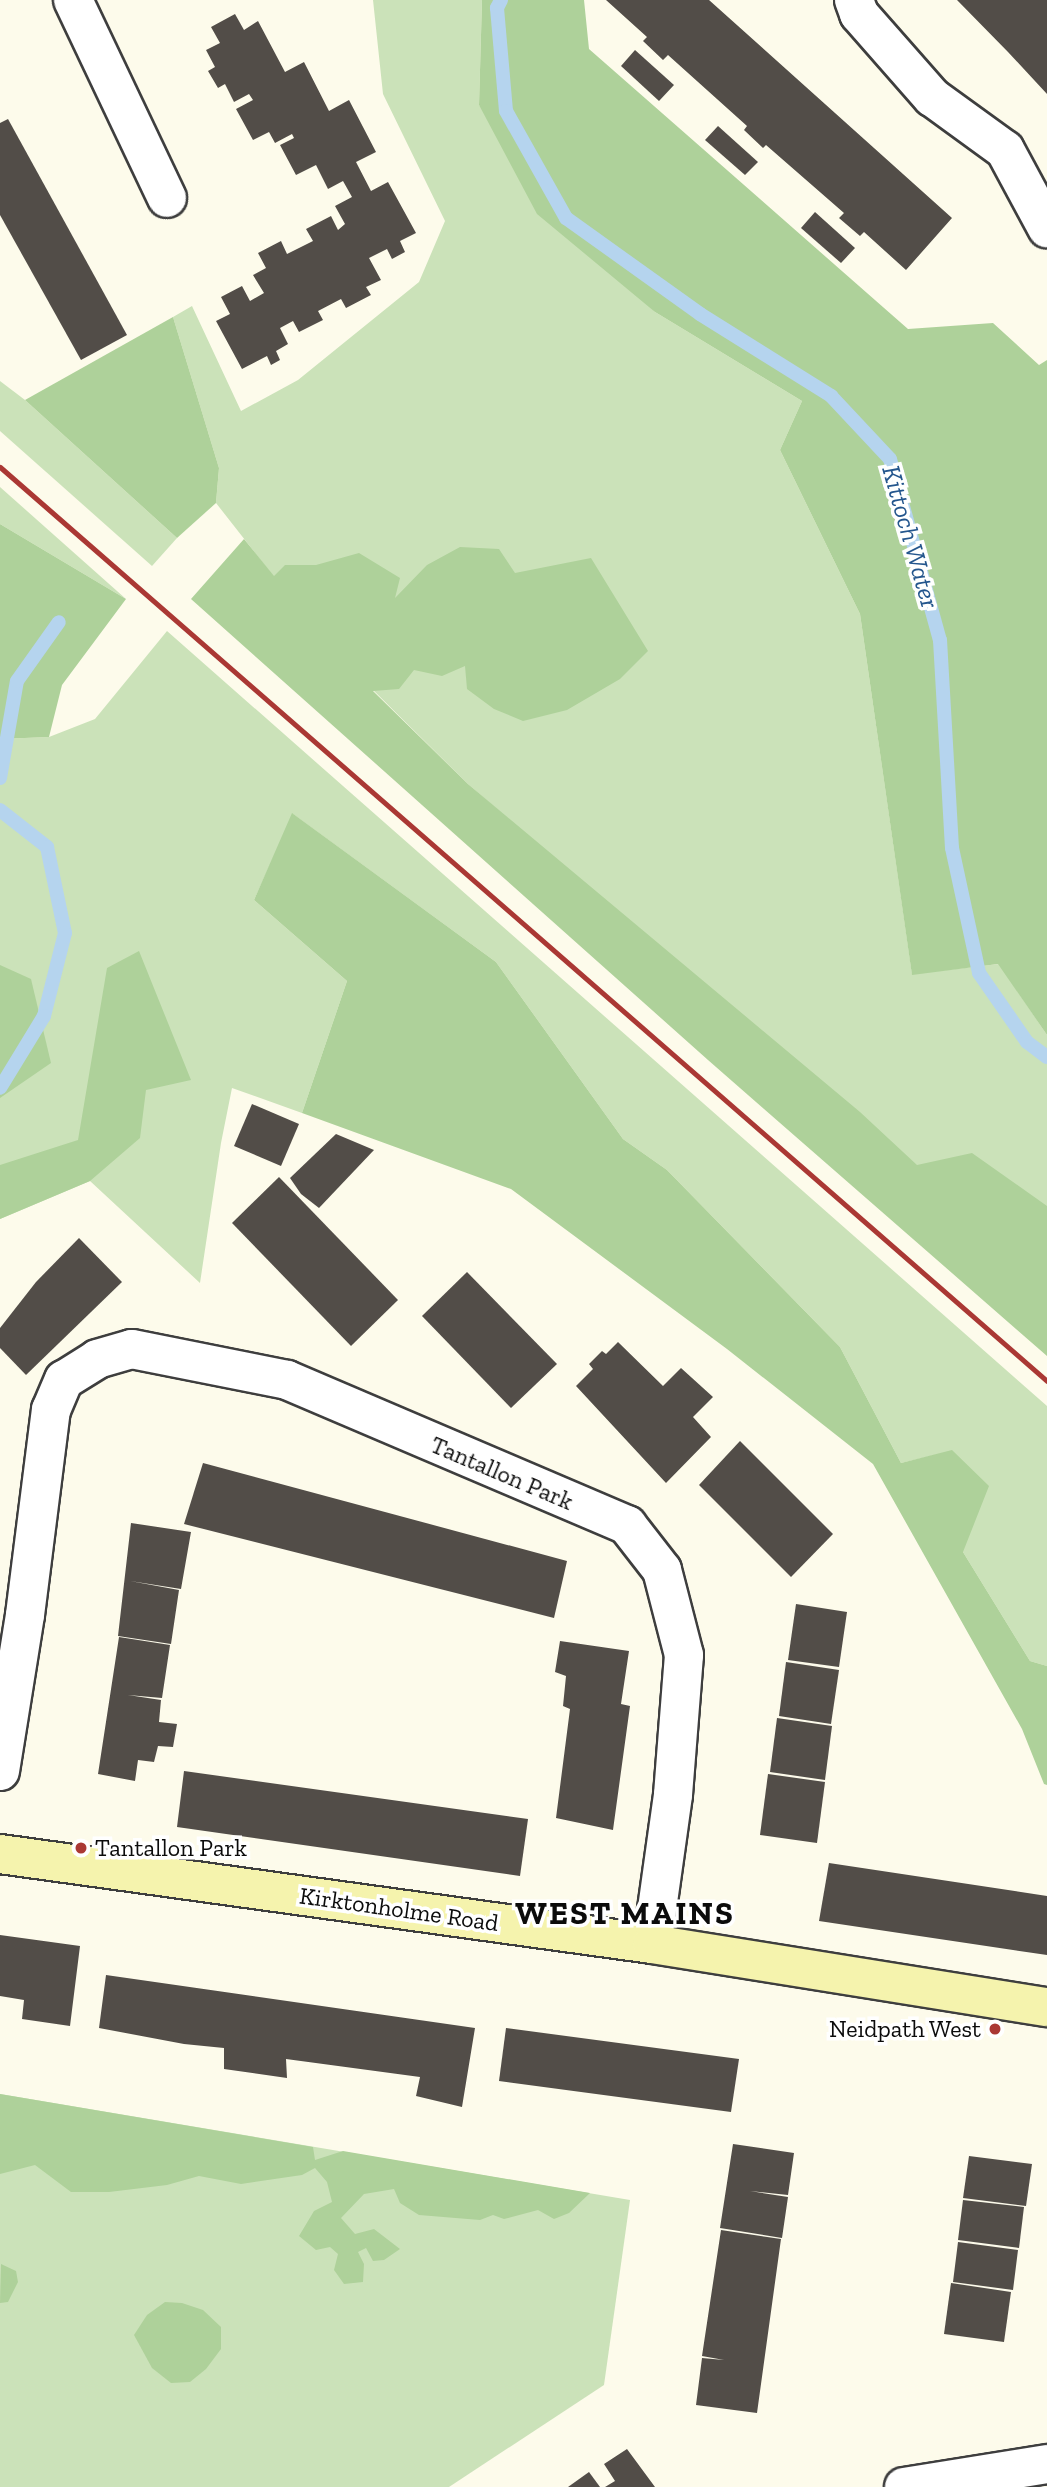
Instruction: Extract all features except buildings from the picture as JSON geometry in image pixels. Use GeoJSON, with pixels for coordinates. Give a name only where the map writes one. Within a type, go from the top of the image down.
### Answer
{"type":"FeatureCollection","features":[{"type":"Feature","properties":{"kind":"street"},"geometry":{"type":"LineString","coordinates":[[73,0],[167,198]]}},
{"type":"Feature","properties":{"kind":"street"},"geometry":{"type":"LineString","coordinates":[[853,0],[859,14],[932,97],[1005,150],[1047,228]]}},
{"type":"Feature","properties":{"kind":"street","name":"Tantallon Park"},"geometry":{"type":"LineString","coordinates":[[0,1771],[25,1615],[51,1410],[64,1380],[97,1359],[132,1349],[287,1380],[627,1525],[662,1570],[684,1655],[673,1795],[652,1944]]}},
{"type":"Feature","properties":{"kind":"street","name":"Kirktonholme Road"},"geometry":{"type":"LineString","coordinates":[[0,1854],[652,1944],[1047,2007]]}},
{"type":"Feature","properties":{"kind":"street"},"geometry":{"type":"LineString","coordinates":[[904,2487],[1047,2464]]}},
{"type":"Feature","properties":{"kind":"green space"},"geometry":{"type":"Polygon","coordinates":[[[373,0],[482,0],[479,105],[655,312],[802,401],[780,450],[860,614],[912,974],[999,964],[1047,1035],[1047,1284],[468,784],[373,690],[274,577],[216,503],[219,468],[173,317],[192,306],[241,411],[298,380],[419,282],[445,221],[383,94],[373,0]]]}},
{"type":"Feature","properties":{"kind":"green space"},"geometry":{"type":"Polygon","coordinates":[[[482,0],[584,0],[589,49],[908,329],[993,323],[1039,365],[1047,360],[1047,1035],[998,964],[912,975],[860,614],[780,450],[802,401],[655,312],[537,214],[479,105],[482,0]]]}},
{"type":"Feature","properties":{"kind":"green space"},"geometry":{"type":"Polygon","coordinates":[[[173,317],[219,468],[216,503],[177,538],[25,400],[173,317]]]}},
{"type":"Feature","properties":{"kind":"green space"},"geometry":{"type":"Polygon","coordinates":[[[0,381],[25,400],[177,538],[152,566],[0,431],[0,381]]]}},
{"type":"Feature","properties":{"kind":"green space"},"geometry":{"type":"Polygon","coordinates":[[[0,487],[126,599],[0,524],[0,487]]]}},
{"type":"Feature","properties":{"kind":"green space"},"geometry":{"type":"Polygon","coordinates":[[[0,524],[126,599],[62,685],[49,737],[0,739],[0,524]]]}},
{"type":"Feature","properties":{"kind":"green space"},"geometry":{"type":"Polygon","coordinates":[[[244,539],[274,576],[285,565],[316,565],[359,553],[400,578],[395,598],[427,565],[460,547],[499,549],[515,573],[591,558],[648,651],[620,679],[567,710],[523,721],[494,709],[467,689],[465,666],[442,676],[414,670],[399,689],[373,691],[468,784],[860,1112],[917,1165],[972,1153],[1047,1206],[1047,1356],[708,1060],[191,599],[244,539]]]}},
{"type":"Feature","properties":{"kind":"green space"},"geometry":{"type":"Polygon","coordinates":[[[167,631],[1047,1406],[1047,1666],[1030,1661],[963,1552],[952,1451],[901,1463],[840,1347],[667,1170],[623,1139],[496,962],[293,814],[254,900],[347,981],[302,1113],[232,1088],[200,1283],[90,1181],[0,1219],[0,739],[49,737],[95,719],[167,631]]]}},
{"type":"Feature","properties":{"kind":"green space"},"geometry":{"type":"Polygon","coordinates":[[[292,813],[496,962],[623,1139],[667,1170],[840,1347],[901,1463],[952,1450],[989,1486],[963,1552],[1030,1661],[1047,1666],[1047,1785],[1044,1784],[1022,1729],[873,1464],[727,1349],[511,1189],[302,1113],[347,981],[254,900],[292,813]]]}},
{"type":"Feature","properties":{"kind":"green space"},"geometry":{"type":"Polygon","coordinates":[[[139,951],[191,1080],[146,1090],[140,1138],[90,1181],[0,1219],[0,1165],[78,1140],[107,968],[139,951]]]}},
{"type":"Feature","properties":{"kind":"green space"},"geometry":{"type":"Polygon","coordinates":[[[0,965],[31,979],[51,1063],[0,1098],[0,965]]]}},
{"type":"Feature","properties":{"kind":"green space"},"geometry":{"type":"Polygon","coordinates":[[[0,2094],[630,2200],[604,2385],[449,2487],[0,2487],[0,2094]]]}},
{"type":"Feature","properties":{"kind":"green space"},"geometry":{"type":"Polygon","coordinates":[[[0,2094],[313,2147],[315,2160],[343,2151],[590,2193],[569,2213],[554,2219],[538,2210],[504,2219],[493,2215],[480,2220],[419,2215],[400,2203],[394,2189],[364,2194],[341,2218],[355,2234],[374,2229],[400,2249],[384,2260],[373,2261],[366,2248],[358,2252],[364,2264],[363,2282],[344,2284],[334,2270],[338,2254],[330,2247],[316,2250],[299,2236],[314,2211],[332,2202],[327,2182],[315,2168],[302,2175],[241,2184],[199,2176],[167,2185],[109,2192],[71,2192],[35,2165],[0,2174],[0,2094]]]}},
{"type":"Feature","properties":{"kind":"green space"},"geometry":{"type":"Polygon","coordinates":[[[1,2264],[16,2271],[18,2282],[8,2302],[0,2303],[1,2264]]]}},
{"type":"Feature","properties":{"kind":"green space"},"geometry":{"type":"Polygon","coordinates":[[[165,2302],[182,2303],[203,2310],[221,2327],[221,2349],[206,2369],[190,2382],[171,2383],[152,2368],[134,2335],[147,2315],[165,2302]]]}},
{"type":"Feature","properties":{"kind":"waterway","name":"Kittoch Water"},"geometry":{"type":"LineString","coordinates":[[501,0],[497,8],[506,111],[566,218],[700,314],[831,396],[890,459],[940,640],[952,848],[979,973],[1027,1042],[1047,1057]]}},
{"type":"Feature","properties":{"kind":"waterway"},"geometry":{"type":"LineString","coordinates":[[0,778],[17,681],[59,622]]}},
{"type":"Feature","properties":{"kind":"waterway"},"geometry":{"type":"LineString","coordinates":[[0,810],[47,847],[65,933],[44,1016],[0,1088]]}},
{"type":"Feature","properties":{"kind":"railway"},"geometry":{"type":"LineString","coordinates":[[0,467],[1047,1381]]}},
{"type":"Feature","properties":{"kind":"place","name":"Tantallon Park"},"geometry":{"type":"Point","coordinates":[81,1848]}},
{"type":"Feature","properties":{"kind":"place","name":"Neidpath West"},"geometry":{"type":"Point","coordinates":[995,2029]}},
{"type":"Feature","properties":{"kind":"district","name":"WEST MAINS"},"geometry":{"type":"Point","coordinates":[625,1913]}}]}
